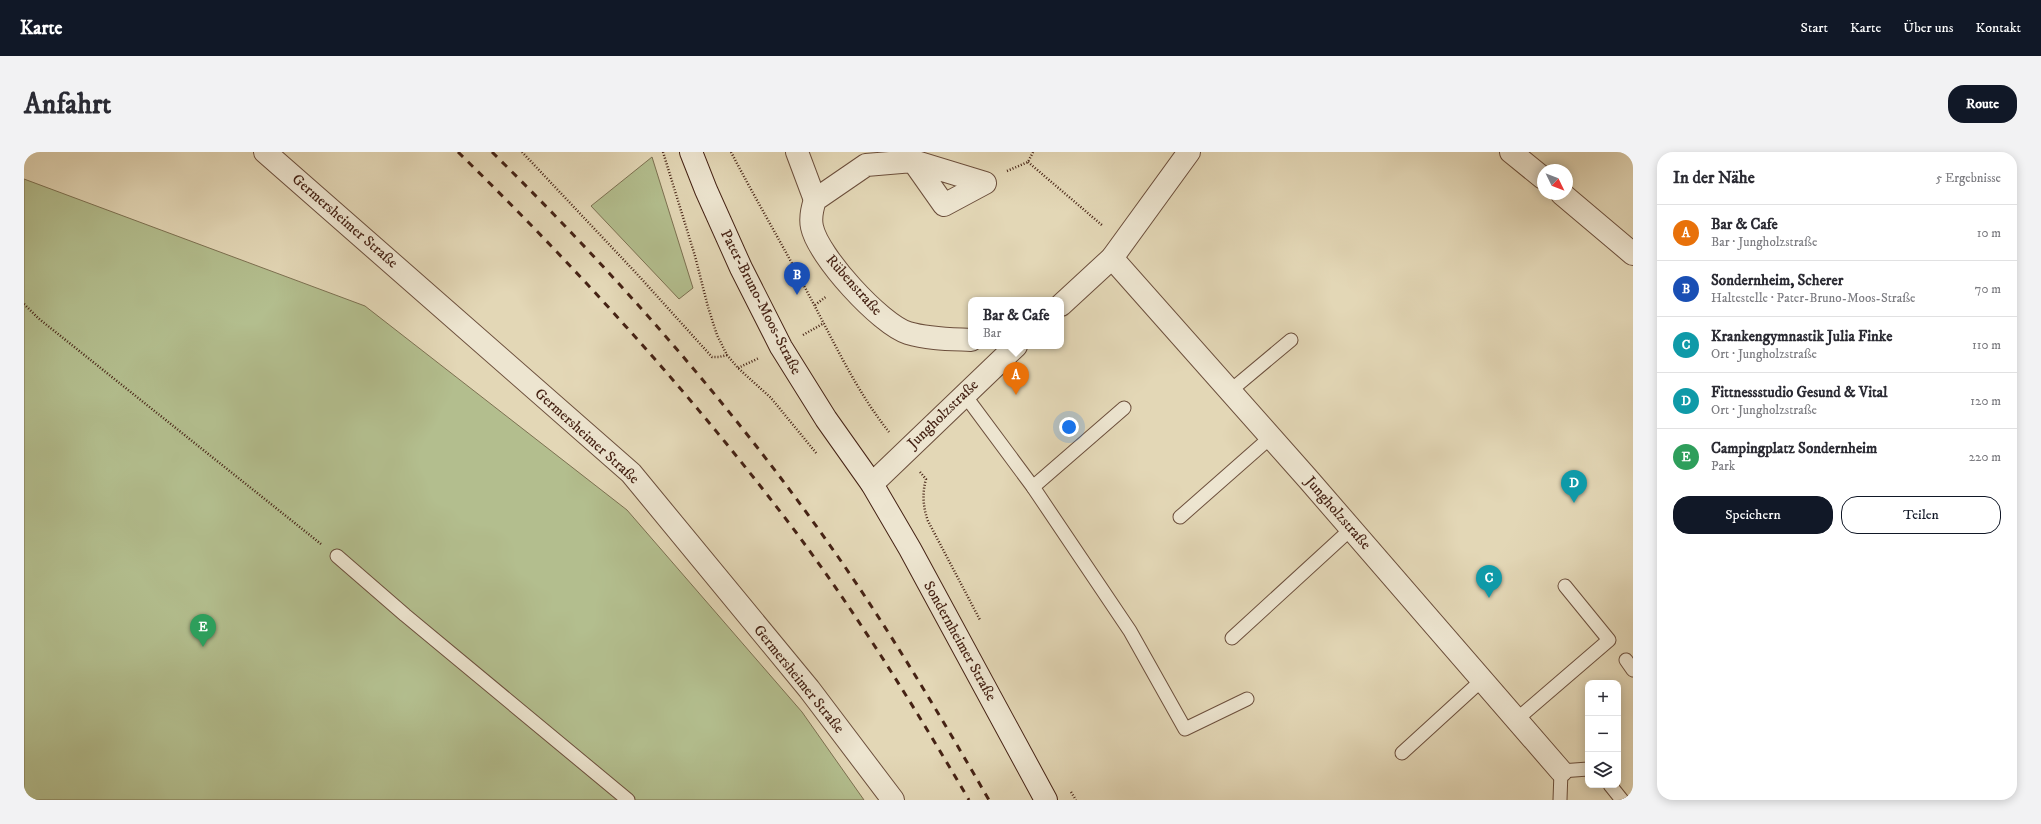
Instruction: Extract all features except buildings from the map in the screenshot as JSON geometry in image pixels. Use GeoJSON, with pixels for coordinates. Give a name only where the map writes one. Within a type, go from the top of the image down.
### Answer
{"type":"FeatureCollection","features":[{"type":"Feature","properties":{"kind":"street","name":"Germersheimer Straße"},"geometry":{"type":"LineString","coordinates":[[266,152],[631,474],[809,688],[893,800]]}},
{"type":"Feature","properties":{"kind":"street","name":"Pater-Bruno-Moos-Straße"},"geometry":{"type":"LineString","coordinates":[[691,152],[706,190],[741,268],[781,347],[826,419],[872,484]]}},
{"type":"Feature","properties":{"kind":"street"},"geometry":{"type":"LineString","coordinates":[[797,152],[815,200],[866,165],[913,161],[985,183]]}},
{"type":"Feature","properties":{"kind":"street"},"geometry":{"type":"LineString","coordinates":[[1064,302],[1117,250],[1189,152]]}},
{"type":"Feature","properties":{"kind":"street"},"geometry":{"type":"LineString","coordinates":[[1517,154],[1537,172]]}},
{"type":"Feature","properties":{"kind":"street"},"geometry":{"type":"LineString","coordinates":[[913,161],[944,206],[985,183]]}},
{"type":"Feature","properties":{"kind":"street","name":"Rübenstraße"},"geometry":{"type":"LineString","coordinates":[[815,200],[811,214],[812,226],[822,249],[850,286],[891,324],[908,333],[927,337],[968,340]]}},
{"type":"Feature","properties":{"kind":"street"},"geometry":{"type":"LineString","coordinates":[[1569,200],[1633,254]]}},
{"type":"Feature","properties":{"kind":"street","name":"Jungholzstraße"},"geometry":{"type":"LineString","coordinates":[[1117,250],[1230,391],[1561,771]]}},
{"type":"Feature","properties":{"kind":"street","name":"Jungholzstraße"},"geometry":{"type":"LineString","coordinates":[[872,484],[964,394],[1013,349]]}},
{"type":"Feature","properties":{"kind":"street","name":"Sondernheimer Straße"},"geometry":{"type":"LineString","coordinates":[[872,484],[910,549],[1046,800]]}},
{"type":"Feature","properties":{"kind":"lane"},"geometry":{"type":"LineString","coordinates":[[1230,391],[1291,340]]}},
{"type":"Feature","properties":{"kind":"lane"},"geometry":{"type":"LineString","coordinates":[[964,394],[1033,487],[1130,631],[1185,729],[1247,699]]}},
{"type":"Feature","properties":{"kind":"lane"},"geometry":{"type":"LineString","coordinates":[[1033,487],[1124,408]]}},
{"type":"Feature","properties":{"kind":"lane"},"geometry":{"type":"LineString","coordinates":[[1180,517],[1271,437]]}},
{"type":"Feature","properties":{"kind":"lane"},"geometry":{"type":"LineString","coordinates":[[1232,638],[1351,529]]}},
{"type":"Feature","properties":{"kind":"lane"},"geometry":{"type":"LineString","coordinates":[[337,556],[405,615],[628,800]]}},
{"type":"Feature","properties":{"kind":"lane"},"geometry":{"type":"LineString","coordinates":[[1516,720],[1609,640],[1565,586]]}},
{"type":"Feature","properties":{"kind":"lane"},"geometry":{"type":"LineString","coordinates":[[1402,753],[1482,680]]}},
{"type":"Feature","properties":{"kind":"lane"},"geometry":{"type":"LineString","coordinates":[[1560,800],[1561,771],[1585,769]]}},
{"type":"Feature","properties":{"kind":"lane"},"geometry":{"type":"LineString","coordinates":[[1612,788],[1622,800]]}},
{"type":"Feature","properties":{"kind":"path"},"geometry":{"type":"LineString","coordinates":[[522,152],[637,274],[712,357],[719,358],[727,355]]}},
{"type":"Feature","properties":{"kind":"path"},"geometry":{"type":"LineString","coordinates":[[985,183],[1028,162],[1033,152]]}},
{"type":"Feature","properties":{"kind":"path"},"geometry":{"type":"LineString","coordinates":[[1028,162],[1117,250]]}},
{"type":"Feature","properties":{"kind":"path"},"geometry":{"type":"LineString","coordinates":[[24,304],[44,323],[337,556]]}},
{"type":"Feature","properties":{"kind":"green space"},"geometry":{"type":"Polygon","coordinates":[[[652,157],[693,288],[679,299],[591,206],[652,157]]]}},
{"type":"Feature","properties":{"kind":"green space"},"geometry":{"type":"Polygon","coordinates":[[[24,179],[365,306],[627,510],[802,712],[864,800],[24,800],[24,179]]]}},
{"type":"Feature","properties":{"kind":"railway"},"geometry":{"type":"LineString","coordinates":[[458,152],[547,242],[634,335],[716,431],[756,481],[819,563],[842,596],[907,697],[969,800]]}},
{"type":"Feature","properties":{"kind":"railway"},"geometry":{"type":"LineString","coordinates":[[492,152],[543,203],[640,307],[733,417],[777,473],[819,530],[894,641],[989,800]]}},
{"type":"Feature","properties":{"kind":"place","name":"Sondernheim, Scherer"},"geometry":{"type":"Point","coordinates":[797,295]}},
{"type":"Feature","properties":{"kind":"place","name":"Bar & Cafe"},"geometry":{"type":"Point","coordinates":[1016,395]}},
{"type":"Feature","properties":{"kind":"place","name":"Fittnessstudio Gesund & Vital"},"geometry":{"type":"Point","coordinates":[1574,503]}},
{"type":"Feature","properties":{"kind":"place","name":"Krankengymnastik Julia Finke"},"geometry":{"type":"Point","coordinates":[1489,598]}},
{"type":"Feature","properties":{"kind":"place","name":"Campingplatz Sondernheim"},"geometry":{"type":"Point","coordinates":[203,647]}}]}
